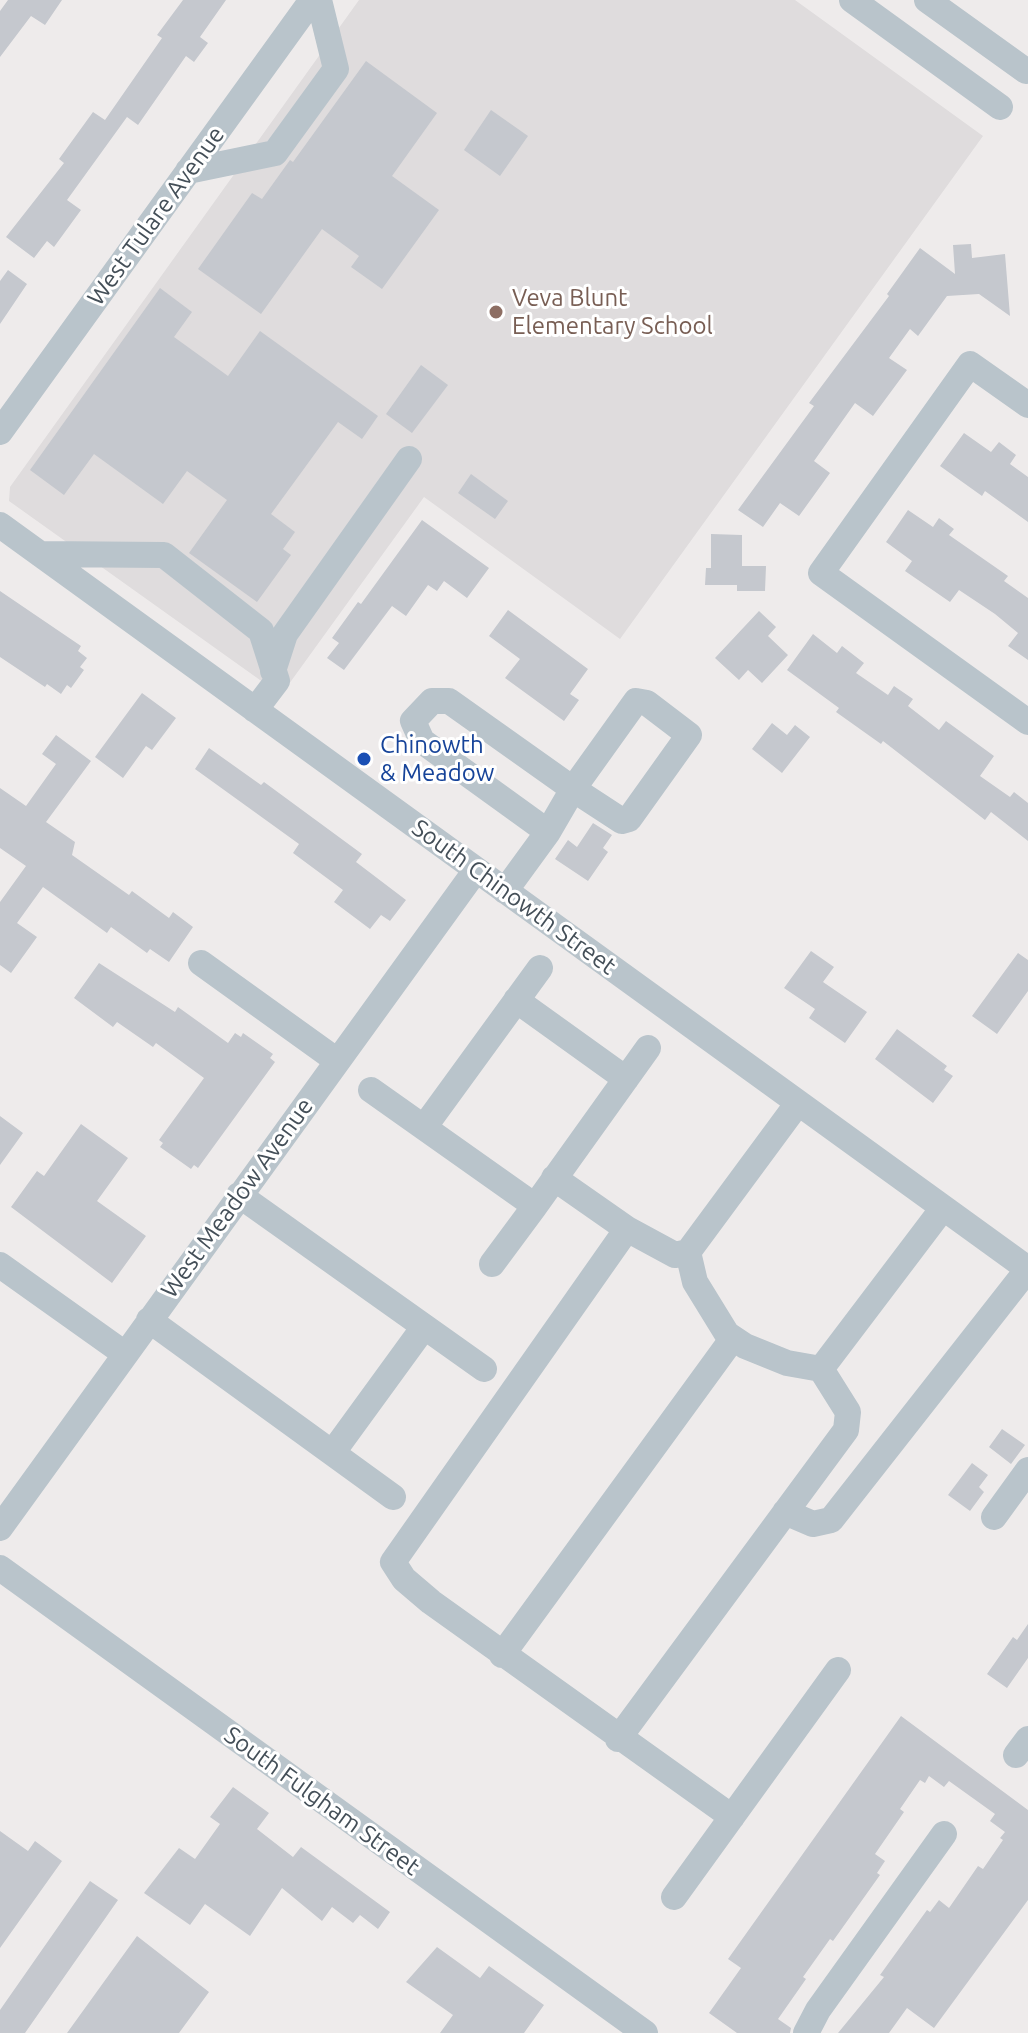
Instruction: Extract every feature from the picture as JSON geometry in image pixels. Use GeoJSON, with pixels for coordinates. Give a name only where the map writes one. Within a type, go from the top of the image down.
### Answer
{"type":"FeatureCollection","features":[{"type":"Feature","properties":{"kind":"street","name":"West Tulare Avenue"},"geometry":{"type":"LineString","coordinates":[[0,432],[312,0]]}},
{"type":"Feature","properties":{"kind":"street"},"geometry":{"type":"LineString","coordinates":[[188,171],[275,153],[336,69],[319,0]]}},
{"type":"Feature","properties":{"kind":"street"},"geometry":{"type":"LineString","coordinates":[[852,0],[994,115],[1027,70],[927,0]]}},
{"type":"Feature","properties":{"kind":"street"},"geometry":{"type":"LineString","coordinates":[[1028,405],[970,364],[821,573],[1028,722]]}},
{"type":"Feature","properties":{"kind":"street"},"geometry":{"type":"LineString","coordinates":[[273,671],[285,634],[409,459]]}},
{"type":"Feature","properties":{"kind":"street","name":"South Chinowth Street"},"geometry":{"type":"LineString","coordinates":[[0,525],[1028,1269]]}},
{"type":"Feature","properties":{"kind":"street"},"geometry":{"type":"LineString","coordinates":[[40,554],[164,555],[261,631],[277,681],[255,710]]}},
{"type":"Feature","properties":{"kind":"street"},"geometry":{"type":"LineString","coordinates":[[505,891],[548,832],[573,789],[636,701],[647,703],[689,735],[629,819],[622,821],[573,789],[449,701],[432,701],[413,721],[422,741],[548,832]]}},
{"type":"Feature","properties":{"kind":"street","name":"West Meadow Avenue"},"geometry":{"type":"LineString","coordinates":[[0,1528],[476,870]]}},
{"type":"Feature","properties":{"kind":"street"},"geometry":{"type":"LineString","coordinates":[[201,963],[336,1060]]}},
{"type":"Feature","properties":{"kind":"street"},"geometry":{"type":"LineString","coordinates":[[425,1126],[540,968]]}},
{"type":"Feature","properties":{"kind":"street"},"geometry":{"type":"LineString","coordinates":[[516,1000],[626,1079]]}},
{"type":"Feature","properties":{"kind":"street"},"geometry":{"type":"LineString","coordinates":[[492,1264],[648,1048]]}},
{"type":"Feature","properties":{"kind":"street"},"geometry":{"type":"LineString","coordinates":[[371,1090],[535,1206]]}},
{"type":"Feature","properties":{"kind":"street"},"geometry":{"type":"LineString","coordinates":[[554,1178],[627,1229],[675,1255],[688,1252],[798,1103]]}},
{"type":"Feature","properties":{"kind":"street"},"geometry":{"type":"LineString","coordinates":[[239,1195],[484,1369]]}},
{"type":"Feature","properties":{"kind":"street"},"geometry":{"type":"LineString","coordinates":[[821,1369],[943,1208]]}},
{"type":"Feature","properties":{"kind":"street"},"geometry":{"type":"LineString","coordinates":[[627,1229],[393,1562],[404,1579],[431,1602],[618,1739],[732,1817]]}},
{"type":"Feature","properties":{"kind":"street"},"geometry":{"type":"LineString","coordinates":[[618,1739],[846,1430],[848,1412],[821,1369],[787,1363],[733,1338],[695,1282],[688,1252]]}},
{"type":"Feature","properties":{"kind":"street"},"geometry":{"type":"LineString","coordinates":[[0,1265],[125,1354]]}},
{"type":"Feature","properties":{"kind":"street"},"geometry":{"type":"LineString","coordinates":[[785,1512],[813,1524],[831,1520],[1028,1269]]}},
{"type":"Feature","properties":{"kind":"street"},"geometry":{"type":"LineString","coordinates":[[149,1320],[393,1497]]}},
{"type":"Feature","properties":{"kind":"street"},"geometry":{"type":"LineString","coordinates":[[333,1452],[424,1327]]}},
{"type":"Feature","properties":{"kind":"street"},"geometry":{"type":"LineString","coordinates":[[502,1655],[733,1338]]}},
{"type":"Feature","properties":{"kind":"street"},"geometry":{"type":"LineString","coordinates":[[994,1517],[1028,1470]]}},
{"type":"Feature","properties":{"kind":"street","name":"South Fulgham Street"},"geometry":{"type":"LineString","coordinates":[[0,1568],[645,2033]]}},
{"type":"Feature","properties":{"kind":"street"},"geometry":{"type":"LineString","coordinates":[[674,1897],[838,1670]]}},
{"type":"Feature","properties":{"kind":"street"},"geometry":{"type":"LineString","coordinates":[[806,2033],[818,2010],[944,1834]]}},
{"type":"Feature","properties":{"kind":"shaded area","name":"Veva Blunt Elementary School"},"geometry":{"type":"Polygon","coordinates":[[[359,0],[795,0],[983,136],[620,639],[424,497],[281,695],[9,501],[10,487],[359,0]]]}},
{"type":"Feature","properties":{"kind":"building"},"geometry":{"type":"Polygon","coordinates":[[[8,0],[62,0],[45,25],[31,16],[0,57],[0,11],[8,0]]]}},
{"type":"Feature","properties":{"kind":"building"},"geometry":{"type":"Polygon","coordinates":[[[183,0],[226,0],[200,37],[208,43],[194,62],[186,56],[138,125],[127,117],[67,200],[81,210],[54,247],[47,241],[34,258],[6,237],[64,163],[59,159],[93,112],[105,120],[162,38],[157,35],[183,0]]]}},
{"type":"Feature","properties":{"kind":"building"},"geometry":{"type":"Polygon","coordinates":[[[366,61],[437,113],[392,176],[439,210],[382,289],[351,267],[359,256],[322,229],[261,314],[198,269],[252,193],[262,199],[290,160],[293,162],[366,61]]]}},
{"type":"Feature","properties":{"kind":"building"},"geometry":{"type":"Polygon","coordinates":[[[491,110],[528,136],[500,176],[464,150],[491,110]]]}},
{"type":"Feature","properties":{"kind":"building"},"geometry":{"type":"Polygon","coordinates":[[[971,244],[972,258],[1005,254],[1010,316],[979,294],[947,296],[918,336],[910,329],[889,358],[907,370],[873,416],[855,403],[814,461],[830,473],[799,516],[780,503],[763,527],[738,510],[814,406],[809,403],[889,296],[887,294],[920,248],[955,274],[953,245],[971,244]]]}},
{"type":"Feature","properties":{"kind":"building"},"geometry":{"type":"Polygon","coordinates":[[[8,270],[27,284],[0,324],[0,281],[8,270]]]}},
{"type":"Feature","properties":{"kind":"building"},"geometry":{"type":"Polygon","coordinates":[[[160,288],[192,312],[174,337],[228,376],[260,331],[378,416],[362,439],[338,422],[271,514],[295,532],[283,549],[291,555],[257,602],[189,553],[227,500],[187,471],[163,504],[94,454],[64,495],[30,470],[160,288]]]}},
{"type":"Feature","properties":{"kind":"building"},"geometry":{"type":"Polygon","coordinates":[[[421,365],[448,385],[412,433],[386,414],[421,365]]]}},
{"type":"Feature","properties":{"kind":"building"},"geometry":{"type":"Polygon","coordinates":[[[964,433],[991,452],[999,442],[1016,455],[1010,464],[1028,477],[1028,522],[985,491],[982,496],[940,466],[964,433]]]}},
{"type":"Feature","properties":{"kind":"building"},"geometry":{"type":"Polygon","coordinates":[[[471,474],[508,501],[495,519],[458,493],[471,474]]]}},
{"type":"Feature","properties":{"kind":"building"},"geometry":{"type":"Polygon","coordinates":[[[908,510],[933,527],[939,518],[954,529],[949,535],[1008,576],[1004,581],[1028,598],[1028,660],[1008,646],[1018,633],[995,614],[959,590],[950,602],[905,571],[912,561],[886,542],[908,510]]]}},
{"type":"Feature","properties":{"kind":"building"},"geometry":{"type":"Polygon","coordinates":[[[422,520],[489,568],[467,598],[444,581],[437,591],[428,585],[406,616],[392,606],[344,670],[327,658],[339,643],[332,638],[358,602],[361,604],[422,520]]]}},
{"type":"Feature","properties":{"kind":"building"},"geometry":{"type":"Polygon","coordinates":[[[711,534],[742,535],[742,566],[766,566],[765,591],[737,591],[737,585],[705,585],[706,568],[711,568],[711,534]]]}},
{"type":"Feature","properties":{"kind":"building"},"geometry":{"type":"Polygon","coordinates":[[[0,591],[81,646],[78,651],[87,658],[80,667],[84,670],[71,688],[67,685],[61,694],[0,657],[0,591]]]}},
{"type":"Feature","properties":{"kind":"building"},"geometry":{"type":"Polygon","coordinates":[[[508,610],[588,669],[570,694],[579,700],[564,721],[505,678],[520,659],[489,636],[508,610]]]}},
{"type":"Feature","properties":{"kind":"building"},"geometry":{"type":"Polygon","coordinates":[[[759,611],[776,627],[768,636],[788,655],[762,683],[748,670],[739,680],[715,658],[759,611]]]}},
{"type":"Feature","properties":{"kind":"building"},"geometry":{"type":"Polygon","coordinates":[[[813,634],[837,653],[842,646],[864,663],[856,673],[888,695],[894,686],[913,699],[908,706],[939,730],[946,721],[994,756],[980,776],[1010,797],[1014,792],[1028,803],[1028,841],[991,812],[985,820],[883,741],[881,744],[836,712],[839,708],[787,670],[813,634]]]}},
{"type":"Feature","properties":{"kind":"building"},"geometry":{"type":"Polygon","coordinates":[[[142,693],[176,718],[152,750],[146,746],[123,778],[95,757],[142,693]]]}},
{"type":"Feature","properties":{"kind":"building"},"geometry":{"type":"Polygon","coordinates":[[[772,723],[787,735],[795,725],[810,737],[782,773],[752,749],[772,723]]]}},
{"type":"Feature","properties":{"kind":"building"},"geometry":{"type":"Polygon","coordinates":[[[56,735],[91,761],[46,822],[75,842],[72,855],[129,895],[132,891],[169,918],[173,912],[193,927],[169,962],[150,949],[147,953],[111,927],[107,933],[43,887],[17,923],[37,937],[11,973],[0,965],[0,902],[26,866],[0,848],[0,788],[26,806],[56,764],[42,754],[56,735]]]}},
{"type":"Feature","properties":{"kind":"building"},"geometry":{"type":"Polygon","coordinates":[[[209,748],[261,785],[264,782],[362,854],[356,862],[406,900],[390,921],[381,915],[370,929],[334,902],[343,890],[293,853],[299,844],[195,769],[209,748]]]}},
{"type":"Feature","properties":{"kind":"building"},"geometry":{"type":"Polygon","coordinates":[[[593,823],[612,835],[603,848],[608,852],[588,881],[555,859],[568,840],[577,847],[593,823]]]}},
{"type":"Feature","properties":{"kind":"building"},"geometry":{"type":"Polygon","coordinates":[[[811,951],[834,967],[823,982],[867,1012],[845,1043],[809,1018],[815,1009],[784,988],[811,951]]]}},
{"type":"Feature","properties":{"kind":"building"},"geometry":{"type":"Polygon","coordinates":[[[1018,953],[1028,960],[1028,991],[997,1034],[972,1016],[1018,953]]]}},
{"type":"Feature","properties":{"kind":"building"},"geometry":{"type":"Polygon","coordinates":[[[99,963],[175,1012],[178,1007],[228,1043],[235,1033],[241,1037],[243,1033],[273,1054],[270,1058],[275,1062],[198,1168],[194,1165],[191,1169],[160,1147],[163,1143],[159,1140],[204,1078],[156,1043],[153,1047],[117,1022],[113,1027],[74,998],[99,963]]]}},
{"type":"Feature","properties":{"kind":"building"},"geometry":{"type":"Polygon","coordinates":[[[897,1029],[947,1066],[944,1070],[953,1076],[933,1103],[875,1059],[897,1029]]]}},
{"type":"Feature","properties":{"kind":"building"},"geometry":{"type":"Polygon","coordinates":[[[0,1116],[23,1133],[0,1165],[0,1116]]]}},
{"type":"Feature","properties":{"kind":"building"},"geometry":{"type":"Polygon","coordinates":[[[81,1124],[128,1158],[97,1201],[146,1236],[112,1283],[11,1207],[37,1171],[44,1176],[81,1124]]]}},
{"type":"Feature","properties":{"kind":"building"},"geometry":{"type":"Polygon","coordinates":[[[1002,1429],[1025,1445],[1011,1464],[989,1447],[1002,1429]]]}},
{"type":"Feature","properties":{"kind":"building"},"geometry":{"type":"Polygon","coordinates":[[[972,1463],[988,1475],[979,1487],[984,1492],[970,1511],[948,1495],[972,1463]]]}},
{"type":"Feature","properties":{"kind":"building"},"geometry":{"type":"Polygon","coordinates":[[[1028,1624],[1028,1658],[1007,1688],[987,1674],[1013,1637],[1017,1640],[1028,1624]]]}},
{"type":"Feature","properties":{"kind":"building"},"geometry":{"type":"Polygon","coordinates":[[[901,1716],[1028,1810],[1028,1900],[934,2028],[907,2008],[889,2033],[838,2033],[884,1977],[880,1975],[927,1910],[930,1912],[939,1900],[949,1908],[978,1866],[983,1869],[1003,1840],[1000,1838],[1005,1832],[990,1821],[995,1814],[949,1781],[944,1787],[929,1776],[925,1783],[920,1780],[900,1809],[904,1812],[875,1854],[885,1861],[877,1873],[880,1875],[803,1977],[806,1979],[778,2019],[791,2028],[790,2033],[737,2033],[709,2013],[741,1968],[728,1959],[901,1716]]]}},
{"type":"Feature","properties":{"kind":"building"},"geometry":{"type":"Polygon","coordinates":[[[233,1787],[269,1813],[257,1829],[293,1857],[301,1847],[390,1912],[378,1929],[360,1915],[353,1923],[332,1907],[322,1921],[282,1888],[250,1936],[205,1904],[190,1925],[144,1893],[179,1848],[195,1859],[220,1824],[210,1817],[233,1787]]]}},
{"type":"Feature","properties":{"kind":"building"},"geometry":{"type":"Polygon","coordinates":[[[0,1831],[28,1851],[35,1841],[62,1861],[0,1948],[0,1831]]]}},
{"type":"Feature","properties":{"kind":"building"},"geometry":{"type":"Polygon","coordinates":[[[90,1881],[118,1900],[25,2033],[0,2033],[0,2010],[90,1881]]]}},
{"type":"Feature","properties":{"kind":"building"},"geometry":{"type":"Polygon","coordinates":[[[137,1936],[209,1992],[179,2033],[67,2033],[137,1936]]]}},
{"type":"Feature","properties":{"kind":"building"},"geometry":{"type":"Polygon","coordinates":[[[437,1947],[480,1978],[489,1966],[544,2005],[524,2033],[440,2033],[453,2015],[406,1982],[437,1947]]]}},
{"type":"Feature","properties":{"kind":"place","name":"Veva Blunt Elementary School"},"geometry":{"type":"Point","coordinates":[496,312]}},
{"type":"Feature","properties":{"kind":"place","name":"Chinowth & Meadow"},"geometry":{"type":"Point","coordinates":[364,759]}}]}
